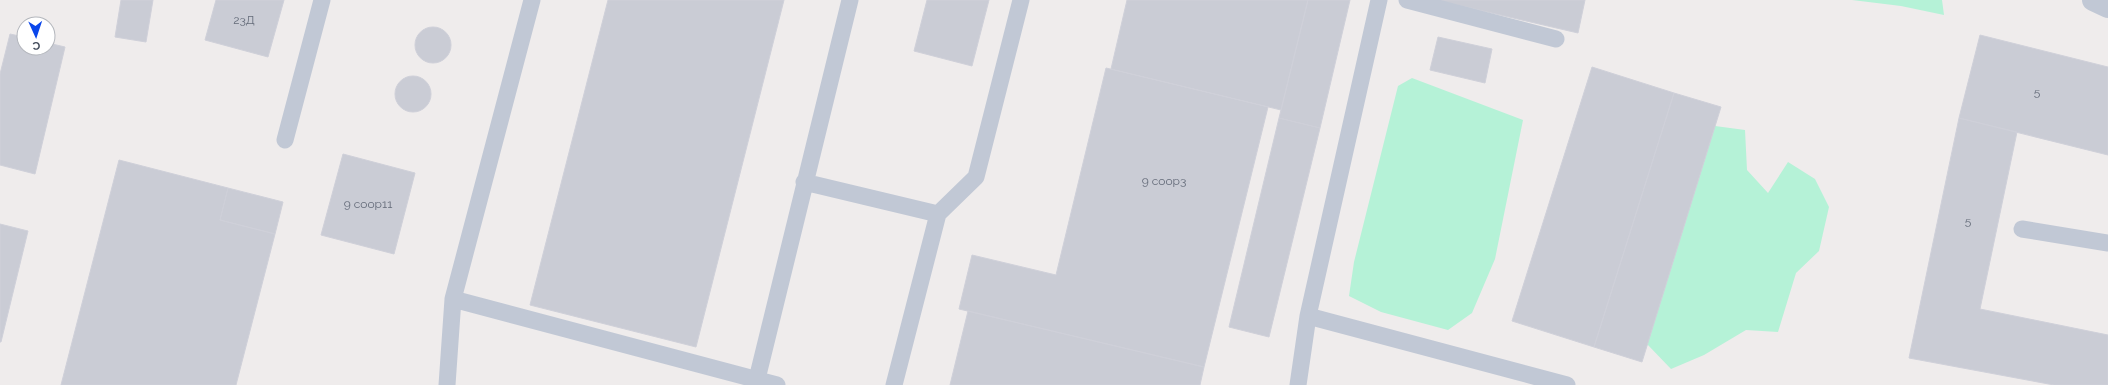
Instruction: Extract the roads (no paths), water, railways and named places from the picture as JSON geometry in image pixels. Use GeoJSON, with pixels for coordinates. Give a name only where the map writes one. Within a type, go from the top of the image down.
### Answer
{"type":"FeatureCollection","features":[{"type":"Feature","properties":{"kind":"street"},"geometry":{"type":"LineString","coordinates":[[2093,0],[2108,7]]}},
{"type":"Feature","properties":{"kind":"lane"},"geometry":{"type":"LineString","coordinates":[[285,140],[322,0]]}},
{"type":"Feature","properties":{"kind":"lane"},"geometry":{"type":"LineString","coordinates":[[447,385],[453,299],[532,0]]}},
{"type":"Feature","properties":{"kind":"lane"},"geometry":{"type":"LineString","coordinates":[[757,379],[804,182],[850,0]]}},
{"type":"Feature","properties":{"kind":"lane"},"geometry":{"type":"LineString","coordinates":[[894,385],[938,214],[976,177],[1021,0]]}},
{"type":"Feature","properties":{"kind":"lane"},"geometry":{"type":"LineString","coordinates":[[1298,385],[1308,316],[1379,0]]}},
{"type":"Feature","properties":{"kind":"lane"},"geometry":{"type":"LineString","coordinates":[[1407,0],[1556,39]]}},
{"type":"Feature","properties":{"kind":"lane"},"geometry":{"type":"LineString","coordinates":[[804,182],[938,214]]}},
{"type":"Feature","properties":{"kind":"lane"},"geometry":{"type":"LineString","coordinates":[[2022,229],[2108,243]]}},
{"type":"Feature","properties":{"kind":"lane"},"geometry":{"type":"LineString","coordinates":[[453,299],[777,385]]}},
{"type":"Feature","properties":{"kind":"lane"},"geometry":{"type":"LineString","coordinates":[[1308,316],[1542,382],[1567,385]]}}]}
